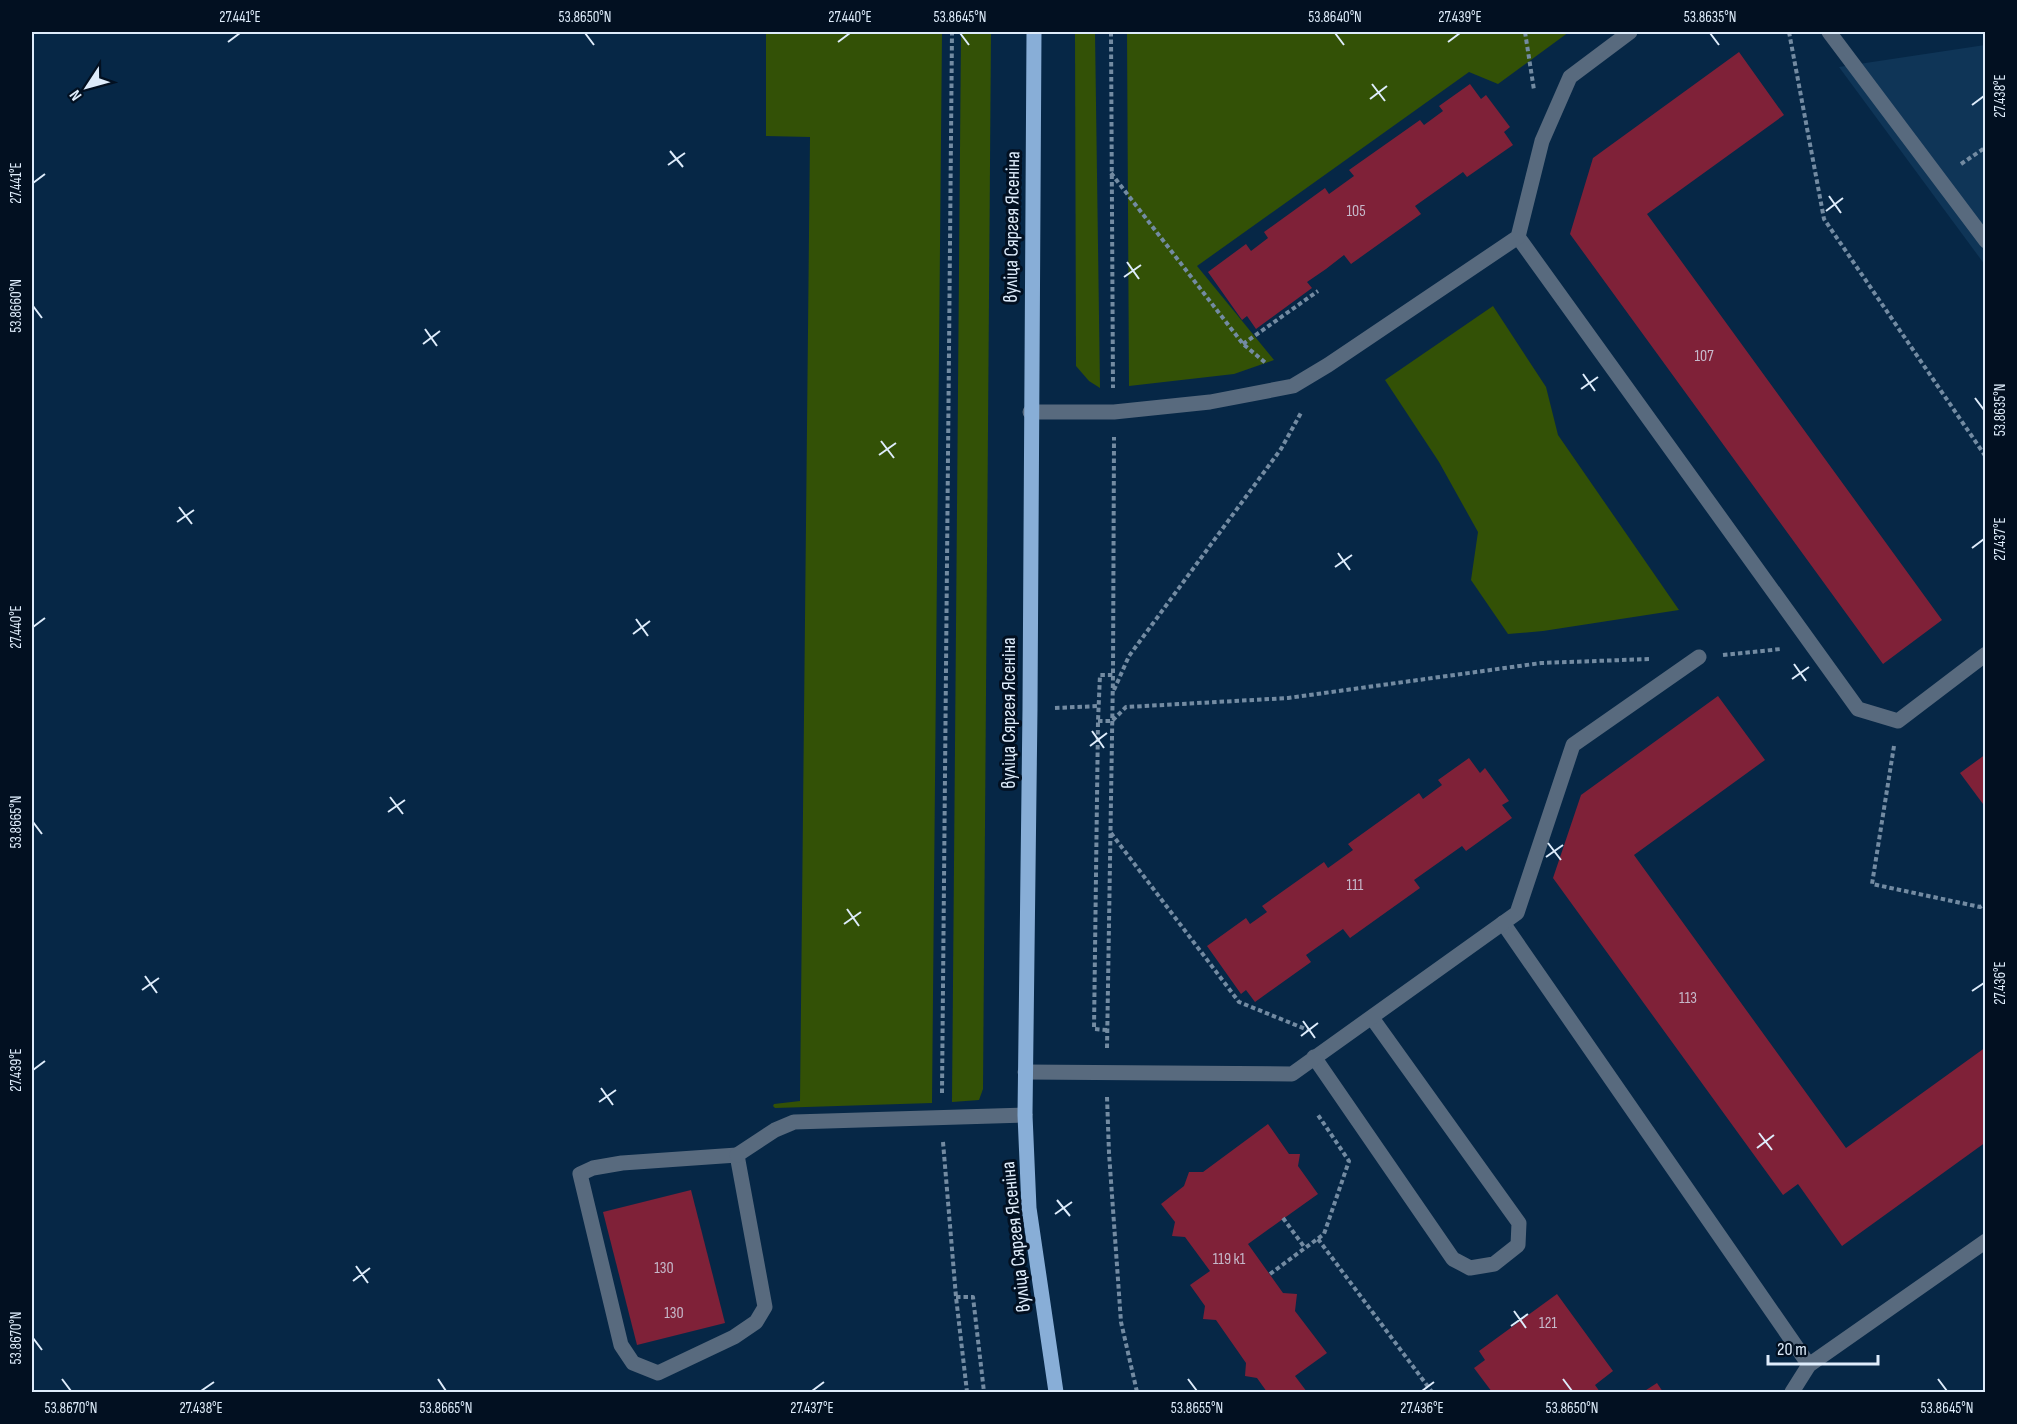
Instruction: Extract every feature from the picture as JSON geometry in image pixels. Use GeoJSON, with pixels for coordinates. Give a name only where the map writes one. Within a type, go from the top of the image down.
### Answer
{"type":"FeatureCollection","features":[{"type":"Feature","properties":{"kind":"main road","name":"вуліца Сяргея Ясеніна"},"geometry":{"type":"LineString","coordinates":[[1034,32],[1025,1115],[1029,1208],[1056,1392]]}},
{"type":"Feature","properties":{"kind":"lane"},"geometry":{"type":"LineString","coordinates":[[1030,412],[1114,412],[1210,402],[1293,386],[1328,365],[1518,237],[1542,141],[1570,77],[1630,32]]}},
{"type":"Feature","properties":{"kind":"lane"},"geometry":{"type":"LineString","coordinates":[[1829,32],[1986,242]]}},
{"type":"Feature","properties":{"kind":"lane"},"geometry":{"type":"LineString","coordinates":[[1518,237],[1858,709],[1898,721],[1986,654]]}},
{"type":"Feature","properties":{"kind":"lane"},"geometry":{"type":"LineString","coordinates":[[1025,1072],[1292,1074],[1517,913],[1573,745],[1699,657]]}},
{"type":"Feature","properties":{"kind":"lane"},"geometry":{"type":"LineString","coordinates":[[1503,923],[1809,1365]]}},
{"type":"Feature","properties":{"kind":"lane"},"geometry":{"type":"LineString","coordinates":[[1314,1058],[1453,1259],[1470,1268],[1494,1264],[1518,1245],[1519,1223],[1372,1017]]}},
{"type":"Feature","properties":{"kind":"lane"},"geometry":{"type":"LineString","coordinates":[[737,1155],[765,1307],[756,1322],[734,1337],[658,1373],[633,1363],[621,1346],[580,1174],[593,1168],[622,1163],[737,1155],[775,1130],[794,1122],[1025,1115]]}},
{"type":"Feature","properties":{"kind":"lane"},"geometry":{"type":"LineString","coordinates":[[1792,1392],[1809,1365],[1986,1241]]}},
{"type":"Feature","properties":{"kind":"path"},"geometry":{"type":"LineString","coordinates":[[952,32],[941,1116],[956,1297],[967,1392]]}},
{"type":"Feature","properties":{"kind":"path"},"geometry":{"type":"LineString","coordinates":[[1111,32],[1114,412],[1113,693],[1106,1072],[1109,1153],[1121,1322],[1137,1392]]}},
{"type":"Feature","properties":{"kind":"path"},"geometry":{"type":"LineString","coordinates":[[1525,32],[1535,98]]}},
{"type":"Feature","properties":{"kind":"path"},"geometry":{"type":"LineString","coordinates":[[1789,32],[1824,219],[1986,457]]}},
{"type":"Feature","properties":{"kind":"path"},"geometry":{"type":"LineString","coordinates":[[1111,172],[1243,344],[1293,386]]}},
{"type":"Feature","properties":{"kind":"path"},"geometry":{"type":"LineString","coordinates":[[1243,344],[1318,291]]}},
{"type":"Feature","properties":{"kind":"path"},"geometry":{"type":"LineString","coordinates":[[1113,693],[1129,656],[1281,449],[1328,365]]}},
{"type":"Feature","properties":{"kind":"path"},"geometry":{"type":"LineString","coordinates":[[1699,657],[1812,645]]}},
{"type":"Feature","properties":{"kind":"path"},"geometry":{"type":"LineString","coordinates":[[1098,721],[1112,721],[1125,707],[1288,698],[1541,663],[1654,659]]}},
{"type":"Feature","properties":{"kind":"path"},"geometry":{"type":"LineString","coordinates":[[1107,1030],[1094,1029],[1098,721],[1100,675],[1113,675]]}},
{"type":"Feature","properties":{"kind":"path"},"geometry":{"type":"LineString","coordinates":[[1030,709],[1099,706]]}},
{"type":"Feature","properties":{"kind":"path"},"geometry":{"type":"LineString","coordinates":[[1898,721],[1872,884],[1980,907],[1986,903]]}},
{"type":"Feature","properties":{"kind":"path"},"geometry":{"type":"LineString","coordinates":[[1111,832],[1239,1002],[1338,1041]]}},
{"type":"Feature","properties":{"kind":"path"},"geometry":{"type":"LineString","coordinates":[[1270,1274],[1324,1234],[1349,1161],[1317,1113]]}},
{"type":"Feature","properties":{"kind":"path"},"geometry":{"type":"LineString","coordinates":[[1283,1218],[1305,1248]]}},
{"type":"Feature","properties":{"kind":"path"},"geometry":{"type":"LineString","coordinates":[[1318,1239],[1432,1392]]}},
{"type":"Feature","properties":{"kind":"path"},"geometry":{"type":"LineString","coordinates":[[956,1297],[973,1297],[984,1392]]}},
{"type":"Feature","properties":{"kind":"shaded area"},"geometry":{"type":"Polygon","coordinates":[[[1985,45],[1985,265],[1839,67],[1985,45]]]}},
{"type":"Feature","properties":{"kind":"green space"},"geometry":{"type":"Polygon","coordinates":[[[766,32],[942,32],[932,1103],[775,1108],[773,1106],[800,1101],[810,137],[766,136],[766,32]]]}},
{"type":"Feature","properties":{"kind":"green space"},"geometry":{"type":"Polygon","coordinates":[[[961,32],[991,32],[983,1089],[979,1100],[952,1102],[961,32]]]}},
{"type":"Feature","properties":{"kind":"green space"},"geometry":{"type":"Polygon","coordinates":[[[1075,32],[1095,32],[1100,388],[1089,381],[1076,366],[1075,32]]]}},
{"type":"Feature","properties":{"kind":"green space"},"geometry":{"type":"Polygon","coordinates":[[[1127,32],[1569,32],[1498,84],[1469,72],[1197,266],[1274,360],[1234,374],[1129,386],[1127,32]]]}},
{"type":"Feature","properties":{"kind":"green space"},"geometry":{"type":"Polygon","coordinates":[[[1493,306],[1546,387],[1558,435],[1679,610],[1543,631],[1508,634],[1471,580],[1478,532],[1439,462],[1385,380],[1493,306]]]}},
{"type":"Feature","properties":{"kind":"building"},"geometry":{"type":"Polygon","coordinates":[[[1739,52],[1784,115],[1647,214],[1942,620],[1883,664],[1570,234],[1593,158],[1739,52]]]}},
{"type":"Feature","properties":{"kind":"building"},"geometry":{"type":"Polygon","coordinates":[[[1470,84],[1481,99],[1486,95],[1510,127],[1504,132],[1513,145],[1467,177],[1463,172],[1415,206],[1421,214],[1351,264],[1344,255],[1307,282],[1312,288],[1256,329],[1247,316],[1242,320],[1208,272],[1246,244],[1251,251],[1268,238],[1264,232],[1325,188],[1329,194],[1354,176],[1349,170],[1420,120],[1424,125],[1443,111],[1439,106],[1470,84]]]}},
{"type":"Feature","properties":{"kind":"building"},"geometry":{"type":"Polygon","coordinates":[[[1718,696],[1765,760],[1634,855],[1846,1148],[1986,1047],[1986,1142],[1842,1246],[1798,1184],[1783,1195],[1553,878],[1581,795],[1718,696]]]}},
{"type":"Feature","properties":{"kind":"building"},"geometry":{"type":"Polygon","coordinates":[[[1986,754],[1986,808],[1960,773],[1986,754]]]}},
{"type":"Feature","properties":{"kind":"building"},"geometry":{"type":"Polygon","coordinates":[[[1469,758],[1480,773],[1485,768],[1509,801],[1502,805],[1512,818],[1466,851],[1462,846],[1414,880],[1420,888],[1350,938],[1343,929],[1306,955],[1311,962],[1255,1002],[1246,990],[1241,994],[1207,946],[1246,918],[1250,924],[1267,912],[1262,906],[1324,862],[1328,868],[1353,850],[1348,844],[1419,793],[1423,799],[1442,785],[1438,780],[1469,758]]]}},
{"type":"Feature","properties":{"kind":"building"},"geometry":{"type":"Polygon","coordinates":[[[1268,1124],[1289,1154],[1300,1154],[1298,1166],[1318,1194],[1248,1244],[1283,1293],[1297,1294],[1295,1311],[1327,1353],[1295,1376],[1307,1392],[1267,1392],[1257,1378],[1245,1376],[1246,1363],[1216,1320],[1203,1319],[1205,1306],[1190,1285],[1210,1271],[1185,1237],[1172,1236],[1175,1222],[1161,1204],[1184,1186],[1189,1172],[1203,1172],[1268,1124]]]}},
{"type":"Feature","properties":{"kind":"building"},"geometry":{"type":"Polygon","coordinates":[[[691,1190],[725,1323],[637,1345],[603,1212],[691,1190]]]}},
{"type":"Feature","properties":{"kind":"building"},"geometry":{"type":"Polygon","coordinates":[[[1557,1294],[1613,1371],[1595,1385],[1600,1392],[1492,1392],[1474,1368],[1485,1360],[1479,1351],[1557,1294]]]}},
{"type":"Feature","properties":{"kind":"building"},"geometry":{"type":"Polygon","coordinates":[[[1657,1383],[1663,1392],[1643,1392],[1657,1383]]]}}]}
